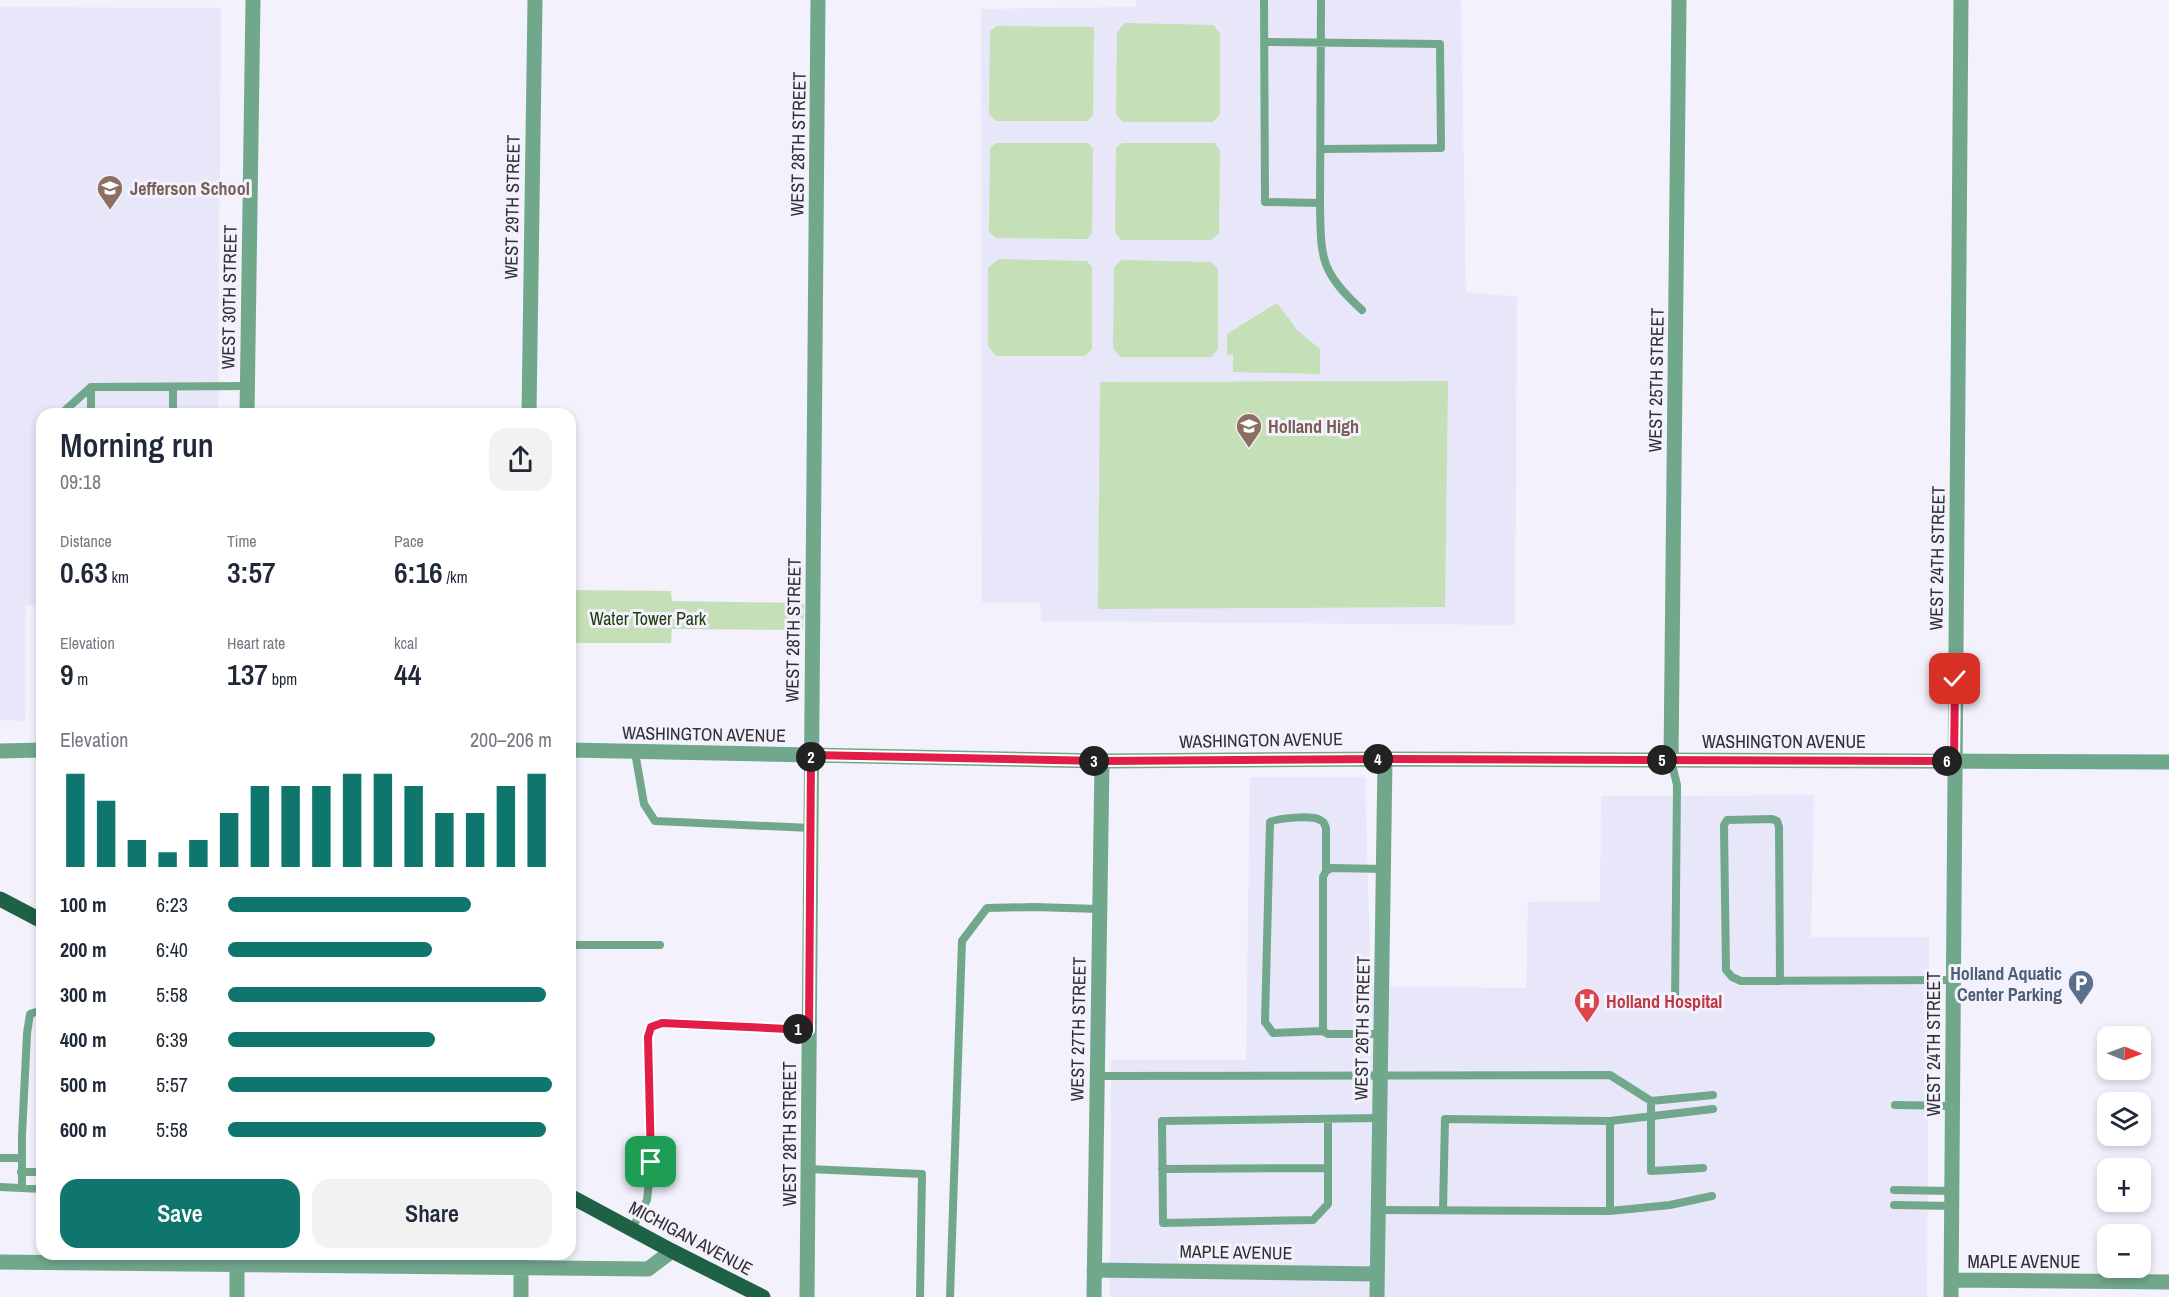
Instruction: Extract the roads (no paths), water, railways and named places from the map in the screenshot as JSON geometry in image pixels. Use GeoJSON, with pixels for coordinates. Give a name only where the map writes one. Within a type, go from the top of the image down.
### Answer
{"type":"FeatureCollection","features":[{"type":"Feature","properties":{"kind":"main road"},"geometry":{"type":"LineString","coordinates":[[0,899],[36,918]]}},
{"type":"Feature","properties":{"kind":"main road","name":"MICHIGAN AVENUE"},"geometry":{"type":"LineString","coordinates":[[576,1199],[763,1297]]}},
{"type":"Feature","properties":{"kind":"street","name":"WEST 30TH STREET"},"geometry":{"type":"LineString","coordinates":[[247,408],[253,0]]}},
{"type":"Feature","properties":{"kind":"street","name":"WEST 29TH STREET"},"geometry":{"type":"LineString","coordinates":[[529,408],[535,0]]}},
{"type":"Feature","properties":{"kind":"street","name":"WEST 28TH STREET"},"geometry":{"type":"LineString","coordinates":[[807,1297],[818,0]]}},
{"type":"Feature","properties":{"kind":"street","name":"WEST 25TH STREET"},"geometry":{"type":"LineString","coordinates":[[1671,760],[1679,0]]}},
{"type":"Feature","properties":{"kind":"street","name":"WEST 24TH STREET"},"geometry":{"type":"LineString","coordinates":[[1951,1297],[1961,0]]}},
{"type":"Feature","properties":{"kind":"street"},"geometry":{"type":"LineString","coordinates":[[0,750],[36,750]]}},
{"type":"Feature","properties":{"kind":"street","name":"WASHINGTON AVENUE"},"geometry":{"type":"LineString","coordinates":[[576,750],[1102,761],[1385,759],[2169,762]]}},
{"type":"Feature","properties":{"kind":"street","name":"WEST 26TH STREET"},"geometry":{"type":"LineString","coordinates":[[1377,1297],[1385,759]]}},
{"type":"Feature","properties":{"kind":"street","name":"WEST 27TH STREET"},"geometry":{"type":"LineString","coordinates":[[1094,1297],[1102,761]]}},
{"type":"Feature","properties":{"kind":"street"},"geometry":{"type":"LineString","coordinates":[[379,1260],[521,1261],[648,1269],[672,1251]]}},
{"type":"Feature","properties":{"kind":"street"},"geometry":{"type":"LineString","coordinates":[[0,1262],[158,1260]]}},
{"type":"Feature","properties":{"kind":"street"},"geometry":{"type":"LineString","coordinates":[[237,1260],[237,1297]]}},
{"type":"Feature","properties":{"kind":"street"},"geometry":{"type":"LineString","coordinates":[[521,1261],[521,1297]]}},
{"type":"Feature","properties":{"kind":"street","name":"MAPLE AVENUE"},"geometry":{"type":"LineString","coordinates":[[1094,1270],[1377,1274]]}},
{"type":"Feature","properties":{"kind":"street","name":"MAPLE AVENUE"},"geometry":{"type":"LineString","coordinates":[[1951,1280],[2169,1282]]}},
{"type":"Feature","properties":{"kind":"lane"},"geometry":{"type":"LineString","coordinates":[[1264,0],[1265,202],[1320,203]]}},
{"type":"Feature","properties":{"kind":"lane"},"geometry":{"type":"LineString","coordinates":[[1321,0],[1321,249],[1325,264],[1336,282],[1362,310]]}},
{"type":"Feature","properties":{"kind":"lane"},"geometry":{"type":"LineString","coordinates":[[1265,42],[1440,44],[1440,148],[1320,148]]}},
{"type":"Feature","properties":{"kind":"lane"},"geometry":{"type":"LineString","coordinates":[[68,408],[91,387],[248,386]]}},
{"type":"Feature","properties":{"kind":"lane"},"geometry":{"type":"LineString","coordinates":[[91,387],[91,408]]}},
{"type":"Feature","properties":{"kind":"lane"},"geometry":{"type":"LineString","coordinates":[[173,387],[173,408]]}},
{"type":"Feature","properties":{"kind":"lane"},"geometry":{"type":"LineString","coordinates":[[636,752],[644,804],[656,821],[811,828]]}},
{"type":"Feature","properties":{"kind":"lane"},"geometry":{"type":"LineString","coordinates":[[1671,760],[1677,785],[1675,1005]]}},
{"type":"Feature","properties":{"kind":"lane"},"geometry":{"type":"LineString","coordinates":[[1323,1031],[1323,876],[1326,870],[1326,828],[1317,818],[1276,818],[1270,822],[1265,1022],[1273,1033],[1323,1031],[1328,1034],[1381,1034]]}},
{"type":"Feature","properties":{"kind":"lane"},"geometry":{"type":"LineString","coordinates":[[1780,981],[1779,827],[1777,821],[1772,819],[1727,820],[1724,825],[1726,970],[1732,977],[1741,981],[1780,981],[1953,980]]}},
{"type":"Feature","properties":{"kind":"lane"},"geometry":{"type":"LineString","coordinates":[[1326,870],[1331,868],[1384,869]]}},
{"type":"Feature","properties":{"kind":"lane"},"geometry":{"type":"LineString","coordinates":[[950,1297],[962,941],[987,908],[1098,909]]}},
{"type":"Feature","properties":{"kind":"lane"},"geometry":{"type":"LineString","coordinates":[[576,945],[660,945]]}},
{"type":"Feature","properties":{"kind":"lane"},"geometry":{"type":"LineString","coordinates":[[22,1188],[21,1158],[27,1033],[30,1014],[36,1012]]}},
{"type":"Feature","properties":{"kind":"lane"},"geometry":{"type":"LineString","coordinates":[[632,1229],[647,1200],[651,1162],[648,1037],[651,1027],[662,1023],[809,1030]]}},
{"type":"Feature","properties":{"kind":"lane"},"geometry":{"type":"LineString","coordinates":[[1096,1076],[1610,1075],[1651,1101],[1713,1095]]}},
{"type":"Feature","properties":{"kind":"lane"},"geometry":{"type":"LineString","coordinates":[[1651,1101],[1651,1171],[1703,1168]]}},
{"type":"Feature","properties":{"kind":"lane"},"geometry":{"type":"LineString","coordinates":[[1895,1105],[1952,1106]]}},
{"type":"Feature","properties":{"kind":"lane"},"geometry":{"type":"LineString","coordinates":[[1443,1210],[1445,1119],[1610,1121],[1713,1109]]}},
{"type":"Feature","properties":{"kind":"lane"},"geometry":{"type":"LineString","coordinates":[[1328,1119],[1328,1204],[1314,1220],[1163,1223],[1162,1121],[1380,1118]]}},
{"type":"Feature","properties":{"kind":"lane"},"geometry":{"type":"LineString","coordinates":[[1610,1121],[1610,1211]]}},
{"type":"Feature","properties":{"kind":"lane"},"geometry":{"type":"LineString","coordinates":[[0,1158],[21,1158]]}},
{"type":"Feature","properties":{"kind":"lane"},"geometry":{"type":"LineString","coordinates":[[1162,1169],[1328,1168]]}},
{"type":"Feature","properties":{"kind":"lane"},"geometry":{"type":"LineString","coordinates":[[808,1169],[922,1174],[920,1297]]}},
{"type":"Feature","properties":{"kind":"lane"},"geometry":{"type":"LineString","coordinates":[[21,1172],[36,1172]]}},
{"type":"Feature","properties":{"kind":"lane"},"geometry":{"type":"LineString","coordinates":[[0,1187],[36,1189]]}},
{"type":"Feature","properties":{"kind":"lane"},"geometry":{"type":"LineString","coordinates":[[1894,1190],[1952,1198]]}},
{"type":"Feature","properties":{"kind":"lane"},"geometry":{"type":"LineString","coordinates":[[1378,1210],[1610,1211],[1670,1205],[1712,1196]]}},
{"type":"Feature","properties":{"kind":"lane"},"geometry":{"type":"LineString","coordinates":[[1894,1204],[1952,1198]]}},
{"type":"Feature","properties":{"kind":"place","name":"Jefferson School"},"geometry":{"type":"Point","coordinates":[110,211]}},
{"type":"Feature","properties":{"kind":"place","name":"Holland High"},"geometry":{"type":"Point","coordinates":[1249,449]}},
{"type":"Feature","properties":{"kind":"place","name":"Holland Aquatic Center Parking"},"geometry":{"type":"Point","coordinates":[2081,1006]}},
{"type":"Feature","properties":{"kind":"place","name":"Holland Hospital"},"geometry":{"type":"Point","coordinates":[1587,1024]}},
{"type":"Feature","properties":{"kind":"park label","name":"Water Tower Park"},"geometry":{"type":"Point","coordinates":[648,618]}}]}
